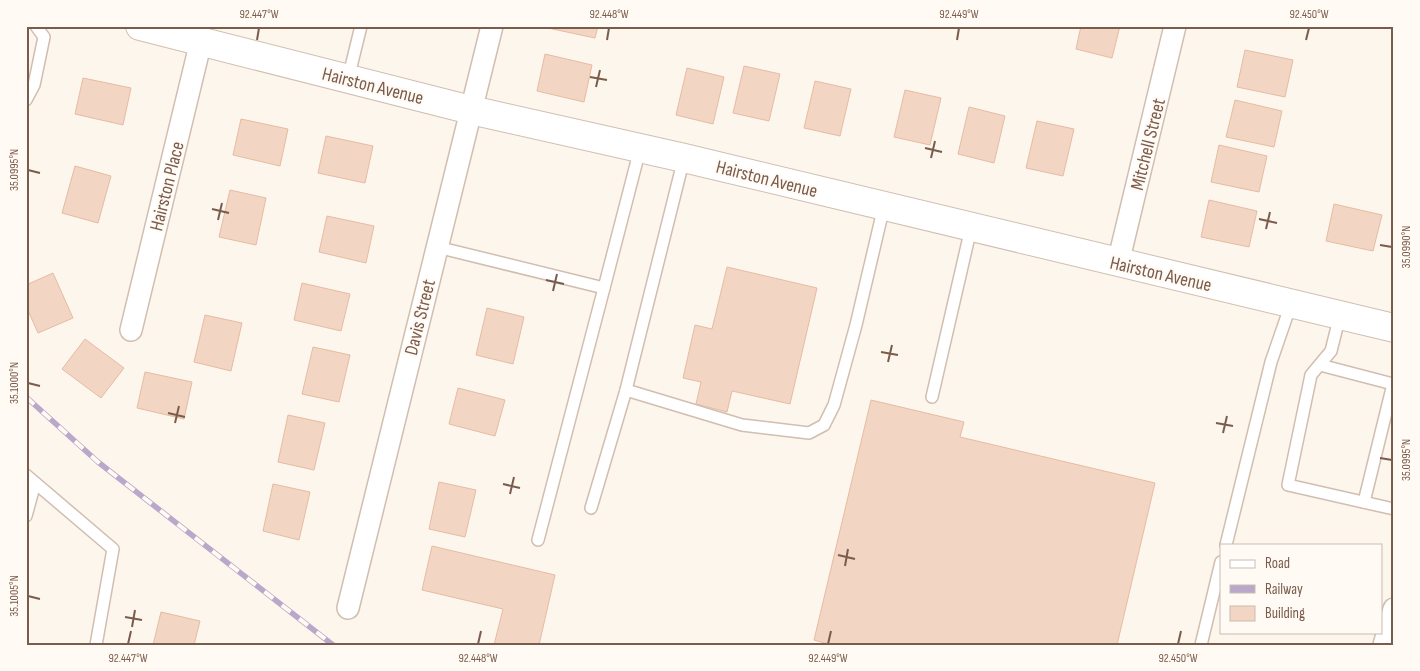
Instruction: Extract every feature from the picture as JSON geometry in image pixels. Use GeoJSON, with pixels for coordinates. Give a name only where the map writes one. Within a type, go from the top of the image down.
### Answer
{"type":"FeatureCollection","features":[{"type":"Feature","properties":{"kind":"street","name":"Hairston Avenue"},"geometry":{"type":"LineString","coordinates":[[140,26],[471,110],[684,158],[1394,328]]}},
{"type":"Feature","properties":{"kind":"street","name":"Davis Street"},"geometry":{"type":"LineString","coordinates":[[348,608],[492,26]]}},
{"type":"Feature","properties":{"kind":"street","name":"Mitchell Street"},"geometry":{"type":"LineString","coordinates":[[1118,263],[1175,26]]}},
{"type":"Feature","properties":{"kind":"street","name":"Hairston Place"},"geometry":{"type":"LineString","coordinates":[[131,330],[201,41]]}},
{"type":"Feature","properties":{"kind":"street"},"geometry":{"type":"LineString","coordinates":[[1384,645],[1394,609]]}},
{"type":"Feature","properties":{"kind":"lane"},"geometry":{"type":"LineString","coordinates":[[26,100],[34,86],[44,37],[36,26]]}},
{"type":"Feature","properties":{"kind":"lane"},"geometry":{"type":"LineString","coordinates":[[348,79],[361,26]]}},
{"type":"Feature","properties":{"kind":"lane"},"geometry":{"type":"LineString","coordinates":[[538,540],[640,149]]}},
{"type":"Feature","properties":{"kind":"lane"},"geometry":{"type":"LineString","coordinates":[[592,508],[626,390],[684,158]]}},
{"type":"Feature","properties":{"kind":"lane"},"geometry":{"type":"LineString","coordinates":[[626,390],[742,425],[809,433],[824,425],[834,405],[856,325],[884,206]]}},
{"type":"Feature","properties":{"kind":"lane"},"geometry":{"type":"LineString","coordinates":[[932,397],[971,228]]}},
{"type":"Feature","properties":{"kind":"lane"},"geometry":{"type":"LineString","coordinates":[[437,247],[604,288]]}},
{"type":"Feature","properties":{"kind":"lane"},"geometry":{"type":"LineString","coordinates":[[1226,544],[1271,362],[1291,304]]}},
{"type":"Feature","properties":{"kind":"lane"},"geometry":{"type":"LineString","coordinates":[[1340,315],[1331,350],[1312,375],[1288,485],[1394,509]]}},
{"type":"Feature","properties":{"kind":"lane"},"geometry":{"type":"LineString","coordinates":[[1320,365],[1392,384],[1364,502]]}},
{"type":"Feature","properties":{"kind":"lane"},"geometry":{"type":"LineString","coordinates":[[26,475],[113,549],[96,645]]}},
{"type":"Feature","properties":{"kind":"lane"},"geometry":{"type":"LineString","coordinates":[[26,516],[35,483]]}},
{"type":"Feature","properties":{"kind":"lane"},"geometry":{"type":"LineString","coordinates":[[1200,645],[1220,566]]}},
{"type":"Feature","properties":{"kind":"building"},"geometry":{"type":"Polygon","coordinates":[[[548,26],[598,26],[595,38],[548,28],[548,26]]]}},
{"type":"Feature","properties":{"kind":"building"},"geometry":{"type":"Polygon","coordinates":[[[1081,26],[1120,26],[1112,58],[1076,49],[1081,26]]]}},
{"type":"Feature","properties":{"kind":"building"},"geometry":{"type":"Polygon","coordinates":[[[1245,50],[1293,60],[1285,97],[1237,87],[1245,50]]]}},
{"type":"Feature","properties":{"kind":"building"},"geometry":{"type":"Polygon","coordinates":[[[545,54],[592,65],[584,102],[537,91],[545,54]]]}},
{"type":"Feature","properties":{"kind":"building"},"geometry":{"type":"Polygon","coordinates":[[[744,66],[780,74],[769,121],[733,113],[744,66]]]}},
{"type":"Feature","properties":{"kind":"building"},"geometry":{"type":"Polygon","coordinates":[[[687,68],[724,77],[713,124],[676,115],[687,68]]]}},
{"type":"Feature","properties":{"kind":"building"},"geometry":{"type":"Polygon","coordinates":[[[83,78],[131,88],[123,125],[75,114],[83,78]]]}},
{"type":"Feature","properties":{"kind":"building"},"geometry":{"type":"Polygon","coordinates":[[[815,81],[851,89],[840,136],[804,128],[815,81]]]}},
{"type":"Feature","properties":{"kind":"building"},"geometry":{"type":"Polygon","coordinates":[[[905,90],[941,98],[930,145],[894,137],[905,90]]]}},
{"type":"Feature","properties":{"kind":"building"},"geometry":{"type":"Polygon","coordinates":[[[1235,100],[1282,111],[1274,147],[1226,137],[1235,100]]]}},
{"type":"Feature","properties":{"kind":"building"},"geometry":{"type":"Polygon","coordinates":[[[969,107],[1005,116],[994,163],[958,154],[969,107]]]}},
{"type":"Feature","properties":{"kind":"building"},"geometry":{"type":"Polygon","coordinates":[[[241,119],[288,129],[280,166],[233,155],[241,119]]]}},
{"type":"Feature","properties":{"kind":"building"},"geometry":{"type":"Polygon","coordinates":[[[1037,121],[1074,129],[1063,176],[1026,168],[1037,121]]]}},
{"type":"Feature","properties":{"kind":"building"},"geometry":{"type":"Polygon","coordinates":[[[326,136],[373,146],[365,183],[318,173],[326,136]]]}},
{"type":"Feature","properties":{"kind":"building"},"geometry":{"type":"Polygon","coordinates":[[[1219,145],[1267,156],[1259,192],[1211,182],[1219,145]]]}},
{"type":"Feature","properties":{"kind":"building"},"geometry":{"type":"Polygon","coordinates":[[[75,166],[111,176],[98,223],[62,213],[75,166]]]}},
{"type":"Feature","properties":{"kind":"building"},"geometry":{"type":"Polygon","coordinates":[[[230,190],[266,198],[256,245],[219,237],[230,190]]]}},
{"type":"Feature","properties":{"kind":"building"},"geometry":{"type":"Polygon","coordinates":[[[1209,200],[1257,211],[1249,247],[1201,237],[1209,200]]]}},
{"type":"Feature","properties":{"kind":"building"},"geometry":{"type":"Polygon","coordinates":[[[1334,204],[1382,215],[1373,251],[1326,241],[1334,204]]]}},
{"type":"Feature","properties":{"kind":"building"},"geometry":{"type":"Polygon","coordinates":[[[327,216],[374,226],[366,263],[319,252],[327,216]]]}},
{"type":"Feature","properties":{"kind":"building"},"geometry":{"type":"Polygon","coordinates":[[[727,267],[817,288],[790,404],[732,391],[727,412],[696,404],[701,382],[683,378],[695,325],[712,329],[727,267]]]}},
{"type":"Feature","properties":{"kind":"building"},"geometry":{"type":"Polygon","coordinates":[[[53,273],[73,318],[38,333],[26,306],[26,285],[53,273]]]}},
{"type":"Feature","properties":{"kind":"building"},"geometry":{"type":"Polygon","coordinates":[[[302,283],[350,294],[341,331],[294,320],[302,283]]]}},
{"type":"Feature","properties":{"kind":"building"},"geometry":{"type":"Polygon","coordinates":[[[487,308],[524,317],[513,364],[476,355],[487,308]]]}},
{"type":"Feature","properties":{"kind":"building"},"geometry":{"type":"Polygon","coordinates":[[[205,315],[242,323],[231,371],[194,362],[205,315]]]}},
{"type":"Feature","properties":{"kind":"building"},"geometry":{"type":"Polygon","coordinates":[[[85,339],[124,368],[101,398],[62,369],[85,339]]]}},
{"type":"Feature","properties":{"kind":"building"},"geometry":{"type":"Polygon","coordinates":[[[313,347],[350,355],[339,402],[302,394],[313,347]]]}},
{"type":"Feature","properties":{"kind":"building"},"geometry":{"type":"Polygon","coordinates":[[[145,372],[192,382],[184,419],[137,408],[145,372]]]}},
{"type":"Feature","properties":{"kind":"building"},"geometry":{"type":"Polygon","coordinates":[[[458,388],[505,400],[495,436],[449,424],[458,388]]]}},
{"type":"Feature","properties":{"kind":"building"},"geometry":{"type":"Polygon","coordinates":[[[871,400],[964,422],[960,437],[1155,483],[1117,645],[832,645],[814,640],[871,400]]]}},
{"type":"Feature","properties":{"kind":"building"},"geometry":{"type":"Polygon","coordinates":[[[288,415],[325,423],[314,470],[278,462],[288,415]]]}},
{"type":"Feature","properties":{"kind":"building"},"geometry":{"type":"Polygon","coordinates":[[[439,482],[476,490],[465,537],[429,529],[439,482]]]}},
{"type":"Feature","properties":{"kind":"building"},"geometry":{"type":"Polygon","coordinates":[[[273,484],[310,492],[299,540],[263,531],[273,484]]]}},
{"type":"Feature","properties":{"kind":"building"},"geometry":{"type":"Polygon","coordinates":[[[432,546],[555,575],[539,645],[494,645],[503,609],[422,590],[432,546]]]}},
{"type":"Feature","properties":{"kind":"building"},"geometry":{"type":"Polygon","coordinates":[[[161,612],[200,621],[194,645],[153,645],[161,612]]]}},
{"type":"Feature","properties":{"kind":"railway"},"geometry":{"type":"LineString","coordinates":[[26,397],[98,462],[333,645]]}}]}
